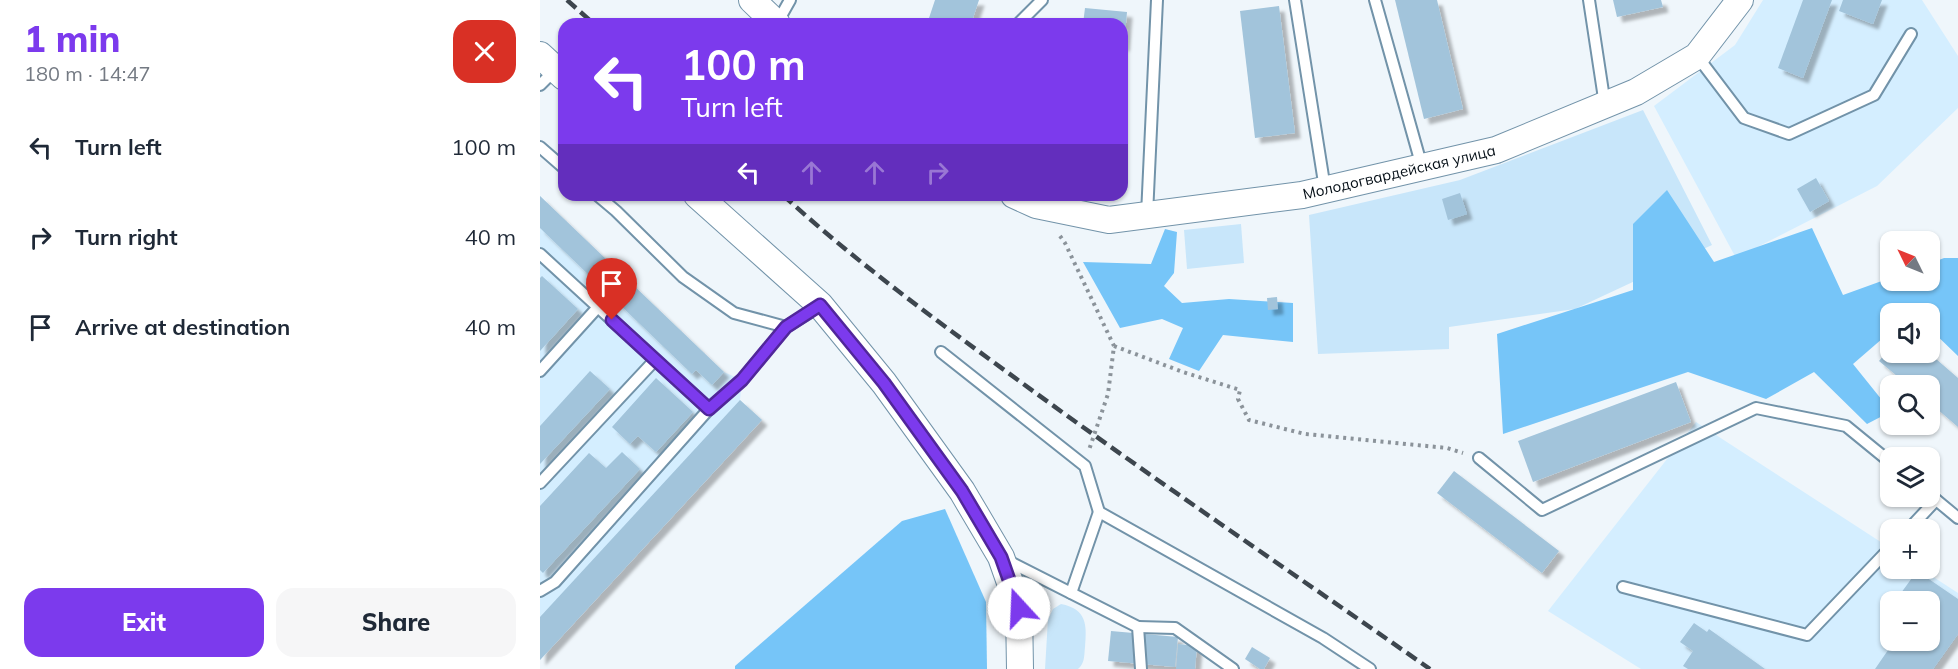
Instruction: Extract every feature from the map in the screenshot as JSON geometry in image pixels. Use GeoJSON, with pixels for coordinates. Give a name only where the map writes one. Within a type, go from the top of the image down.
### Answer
{"type":"FeatureCollection","features":[{"type":"Feature","properties":{"kind":"street"},"geometry":{"type":"LineString","coordinates":[[752,0],[771,18]]}},
{"type":"Feature","properties":{"kind":"street","name":"Молодогвардейская улица"},"geometry":{"type":"LineString","coordinates":[[1027,201],[1036,205],[1109,220],[1302,195],[1496,150],[1636,92],[1697,56],[1739,0]]}},
{"type":"Feature","properties":{"kind":"street"},"geometry":{"type":"LineString","coordinates":[[704,201],[820,305],[884,383],[962,491],[1001,557],[1019,608],[1020,669]]}},
{"type":"Feature","properties":{"kind":"lane"},"geometry":{"type":"LineString","coordinates":[[780,18],[790,0]]}},
{"type":"Feature","properties":{"kind":"lane"},"geometry":{"type":"LineString","coordinates":[[1024,18],[1042,0]]}},
{"type":"Feature","properties":{"kind":"lane"},"geometry":{"type":"LineString","coordinates":[[1147,215],[1157,0]]}},
{"type":"Feature","properties":{"kind":"lane"},"geometry":{"type":"LineString","coordinates":[[1295,0],[1325,190]]}},
{"type":"Feature","properties":{"kind":"lane"},"geometry":{"type":"LineString","coordinates":[[1375,0],[1422,167]]}},
{"type":"Feature","properties":{"kind":"lane"},"geometry":{"type":"LineString","coordinates":[[1588,0],[1605,105]]}},
{"type":"Feature","properties":{"kind":"lane"},"geometry":{"type":"LineString","coordinates":[[1697,56],[1744,118],[1789,134],[1875,95],[1911,34]]}},
{"type":"Feature","properties":{"kind":"lane"},"geometry":{"type":"LineString","coordinates":[[540,147],[558,163]]}},
{"type":"Feature","properties":{"kind":"lane"},"geometry":{"type":"LineString","coordinates":[[604,201],[683,277],[734,314],[786,327]]}},
{"type":"Feature","properties":{"kind":"lane"},"geometry":{"type":"LineString","coordinates":[[540,254],[709,409]]}},
{"type":"Feature","properties":{"kind":"lane"},"geometry":{"type":"LineString","coordinates":[[540,591],[555,582],[709,409],[742,380],[786,327],[820,305]]}},
{"type":"Feature","properties":{"kind":"lane"},"geometry":{"type":"LineString","coordinates":[[540,371],[598,307]]}},
{"type":"Feature","properties":{"kind":"lane"},"geometry":{"type":"LineString","coordinates":[[941,352],[1085,466],[1099,512],[1071,593]]}},
{"type":"Feature","properties":{"kind":"lane"},"geometry":{"type":"LineString","coordinates":[[540,483],[655,360]]}},
{"type":"Feature","properties":{"kind":"lane"},"geometry":{"type":"LineString","coordinates":[[1479,458],[1542,510],[1756,408],[1846,426],[1880,454]]}},
{"type":"Feature","properties":{"kind":"lane"},"geometry":{"type":"LineString","coordinates":[[1940,503],[1958,518]]}},
{"type":"Feature","properties":{"kind":"lane"},"geometry":{"type":"LineString","coordinates":[[1916,519],[1925,507]]}},
{"type":"Feature","properties":{"kind":"lane"},"geometry":{"type":"LineString","coordinates":[[1099,512],[1323,638],[1370,669]]}},
{"type":"Feature","properties":{"kind":"lane"},"geometry":{"type":"LineString","coordinates":[[1001,557],[1138,627],[1175,628],[1233,669]]}},
{"type":"Feature","properties":{"kind":"lane"},"geometry":{"type":"LineString","coordinates":[[1623,587],[1807,635],[1880,558]]}},
{"type":"Feature","properties":{"kind":"lane"},"geometry":{"type":"LineString","coordinates":[[1138,627],[1141,669]]}},
{"type":"Feature","properties":{"kind":"path"},"geometry":{"type":"LineString","coordinates":[[1059,235],[1065,243],[1114,346],[1110,363],[1108,394],[1085,466]]}},
{"type":"Feature","properties":{"kind":"path"},"geometry":{"type":"LineString","coordinates":[[1114,346],[1240,390],[1238,399],[1249,420],[1305,434],[1447,448],[1479,458]]}},
{"type":"Feature","properties":{"kind":"shaded area"},"geometry":{"type":"Polygon","coordinates":[[[1763,0],[1922,0],[1958,56],[1958,108],[1877,186],[1736,258],[1654,106],[1735,45],[1763,0]]]}},
{"type":"Feature","properties":{"kind":"shaded area"},"geometry":{"type":"Polygon","coordinates":[[[1643,110],[1712,245],[1575,309],[1449,327],[1449,349],[1318,354],[1309,215],[1460,180],[1643,110]]]}},
{"type":"Feature","properties":{"kind":"shaded area"},"geometry":{"type":"Polygon","coordinates":[[[1667,190],[1714,262],[1812,228],[1843,295],[1880,282],[1880,291],[1940,291],[1940,260],[1958,258],[1958,356],[1940,339],[1940,303],[1880,303],[1880,341],[1853,364],[1880,398],[1880,417],[1867,424],[1814,372],[1766,399],[1688,372],[1503,434],[1497,334],[1633,290],[1633,224],[1667,190]]]}},
{"type":"Feature","properties":{"kind":"shaded area"},"geometry":{"type":"Polygon","coordinates":[[[540,196],[724,372],[742,380],[740,400],[762,420],[540,660],[540,196]]]}},
{"type":"Feature","properties":{"kind":"shaded area"},"geometry":{"type":"Polygon","coordinates":[[[1241,224],[1244,263],[1187,269],[1184,230],[1241,224]]]}},
{"type":"Feature","properties":{"kind":"shaded area"},"geometry":{"type":"Polygon","coordinates":[[[1165,229],[1177,232],[1174,273],[1164,286],[1182,303],[1229,299],[1293,303],[1293,342],[1223,335],[1199,371],[1169,359],[1183,328],[1162,319],[1120,328],[1083,262],[1151,264],[1165,229]]]}},
{"type":"Feature","properties":{"kind":"shaded area"},"geometry":{"type":"Polygon","coordinates":[[[1696,422],[1880,542],[1880,579],[1936,579],[1958,593],[1958,635],[1934,669],[1641,669],[1548,611],[1696,422]]]}},
{"type":"Feature","properties":{"kind":"shaded area"},"geometry":{"type":"Polygon","coordinates":[[[945,509],[986,602],[987,669],[735,669],[735,666],[902,521],[945,509]]]}},
{"type":"Feature","properties":{"kind":"shaded area"},"geometry":{"type":"Polygon","coordinates":[[[1061,604],[1070,606],[1084,619],[1086,639],[1084,659],[1078,669],[1045,669],[1048,619],[1053,609],[1061,604]]]}},
{"type":"Feature","properties":{"kind":"building"},"geometry":{"type":"Polygon","coordinates":[[[935,0],[979,0],[973,18],[929,18],[935,0]]]}},
{"type":"Feature","properties":{"kind":"building"},"geometry":{"type":"Polygon","coordinates":[[[1395,0],[1437,0],[1463,109],[1424,119],[1395,0]]]}},
{"type":"Feature","properties":{"kind":"building"},"geometry":{"type":"Polygon","coordinates":[[[1613,0],[1661,0],[1663,7],[1617,17],[1613,0]]]}},
{"type":"Feature","properties":{"kind":"building"},"geometry":{"type":"Polygon","coordinates":[[[1803,0],[1832,0],[1803,78],[1778,68],[1803,0]]]}},
{"type":"Feature","properties":{"kind":"building"},"geometry":{"type":"Polygon","coordinates":[[[1843,0],[1882,0],[1873,24],[1839,11],[1843,0]]]}},
{"type":"Feature","properties":{"kind":"building"},"geometry":{"type":"Polygon","coordinates":[[[1279,6],[1295,133],[1255,138],[1240,11],[1279,6]]]}},
{"type":"Feature","properties":{"kind":"building"},"geometry":{"type":"Polygon","coordinates":[[[1085,8],[1127,12],[1126,18],[1084,18],[1085,8]]]}},
{"type":"Feature","properties":{"kind":"building"},"geometry":{"type":"Polygon","coordinates":[[[1816,178],[1829,201],[1810,212],[1797,189],[1816,178]]]}},
{"type":"Feature","properties":{"kind":"building"},"geometry":{"type":"Polygon","coordinates":[[[1460,193],[1467,214],[1448,220],[1442,199],[1460,193]]]}},
{"type":"Feature","properties":{"kind":"building"},"geometry":{"type":"Polygon","coordinates":[[[540,196],[724,372],[712,385],[696,370],[692,374],[540,228],[540,196]]]}},
{"type":"Feature","properties":{"kind":"building"},"geometry":{"type":"Polygon","coordinates":[[[542,276],[578,309],[540,351],[540,278],[542,276]]]}},
{"type":"Feature","properties":{"kind":"building"},"geometry":{"type":"Polygon","coordinates":[[[1277,297],[1278,309],[1268,310],[1267,298],[1277,297]]]}},
{"type":"Feature","properties":{"kind":"building"},"geometry":{"type":"Polygon","coordinates":[[[1940,362],[1958,378],[1958,427],[1940,411],[1940,375],[1896,375],[1881,363],[1940,362]]]}},
{"type":"Feature","properties":{"kind":"building"},"geometry":{"type":"Polygon","coordinates":[[[590,371],[610,389],[540,464],[540,426],[590,371]]]}},
{"type":"Feature","properties":{"kind":"building"},"geometry":{"type":"Polygon","coordinates":[[[656,378],[693,412],[656,452],[638,436],[630,444],[612,427],[656,378]]]}},
{"type":"Feature","properties":{"kind":"building"},"geometry":{"type":"Polygon","coordinates":[[[1676,382],[1691,422],[1533,482],[1518,441],[1676,382]]]}},
{"type":"Feature","properties":{"kind":"building"},"geometry":{"type":"Polygon","coordinates":[[[740,400],[762,420],[540,660],[540,617],[740,400]]]}},
{"type":"Feature","properties":{"kind":"building"},"geometry":{"type":"Polygon","coordinates":[[[622,452],[640,469],[543,573],[540,570],[540,506],[589,453],[606,468],[622,452]]]}},
{"type":"Feature","properties":{"kind":"building"},"geometry":{"type":"Polygon","coordinates":[[[1454,471],[1559,551],[1542,573],[1437,493],[1454,471]]]}},
{"type":"Feature","properties":{"kind":"building"},"geometry":{"type":"Polygon","coordinates":[[[1911,579],[1929,579],[1958,599],[1958,634],[1933,669],[1875,669],[1887,651],[1940,651],[1940,591],[1902,591],[1911,579]]]}},
{"type":"Feature","properties":{"kind":"building"},"geometry":{"type":"Polygon","coordinates":[[[1694,623],[1707,632],[1709,629],[1765,669],[1688,669],[1683,666],[1693,651],[1680,642],[1694,623]]]}},
{"type":"Feature","properties":{"kind":"building"},"geometry":{"type":"Polygon","coordinates":[[[1111,631],[1178,637],[1175,667],[1108,661],[1111,631]]]}},
{"type":"Feature","properties":{"kind":"building"},"geometry":{"type":"Polygon","coordinates":[[[1178,644],[1197,646],[1195,669],[1176,669],[1178,644]]]}},
{"type":"Feature","properties":{"kind":"building"},"geometry":{"type":"Polygon","coordinates":[[[1252,647],[1270,658],[1264,669],[1260,669],[1245,659],[1252,647]]]}},
{"type":"Feature","properties":{"kind":"railway"},"geometry":{"type":"LineString","coordinates":[[567,0],[587,18]]}},
{"type":"Feature","properties":{"kind":"railway"},"geometry":{"type":"LineString","coordinates":[[790,201],[870,269],[991,361],[1174,492],[1430,669]]}},
{"type":"Feature","properties":{"kind":"route"},"geometry":{"type":"LineString","coordinates":[[612,320],[709,409],[742,380],[786,327],[820,305],[884,383],[962,491],[1001,557],[1019,608]]}}]}
